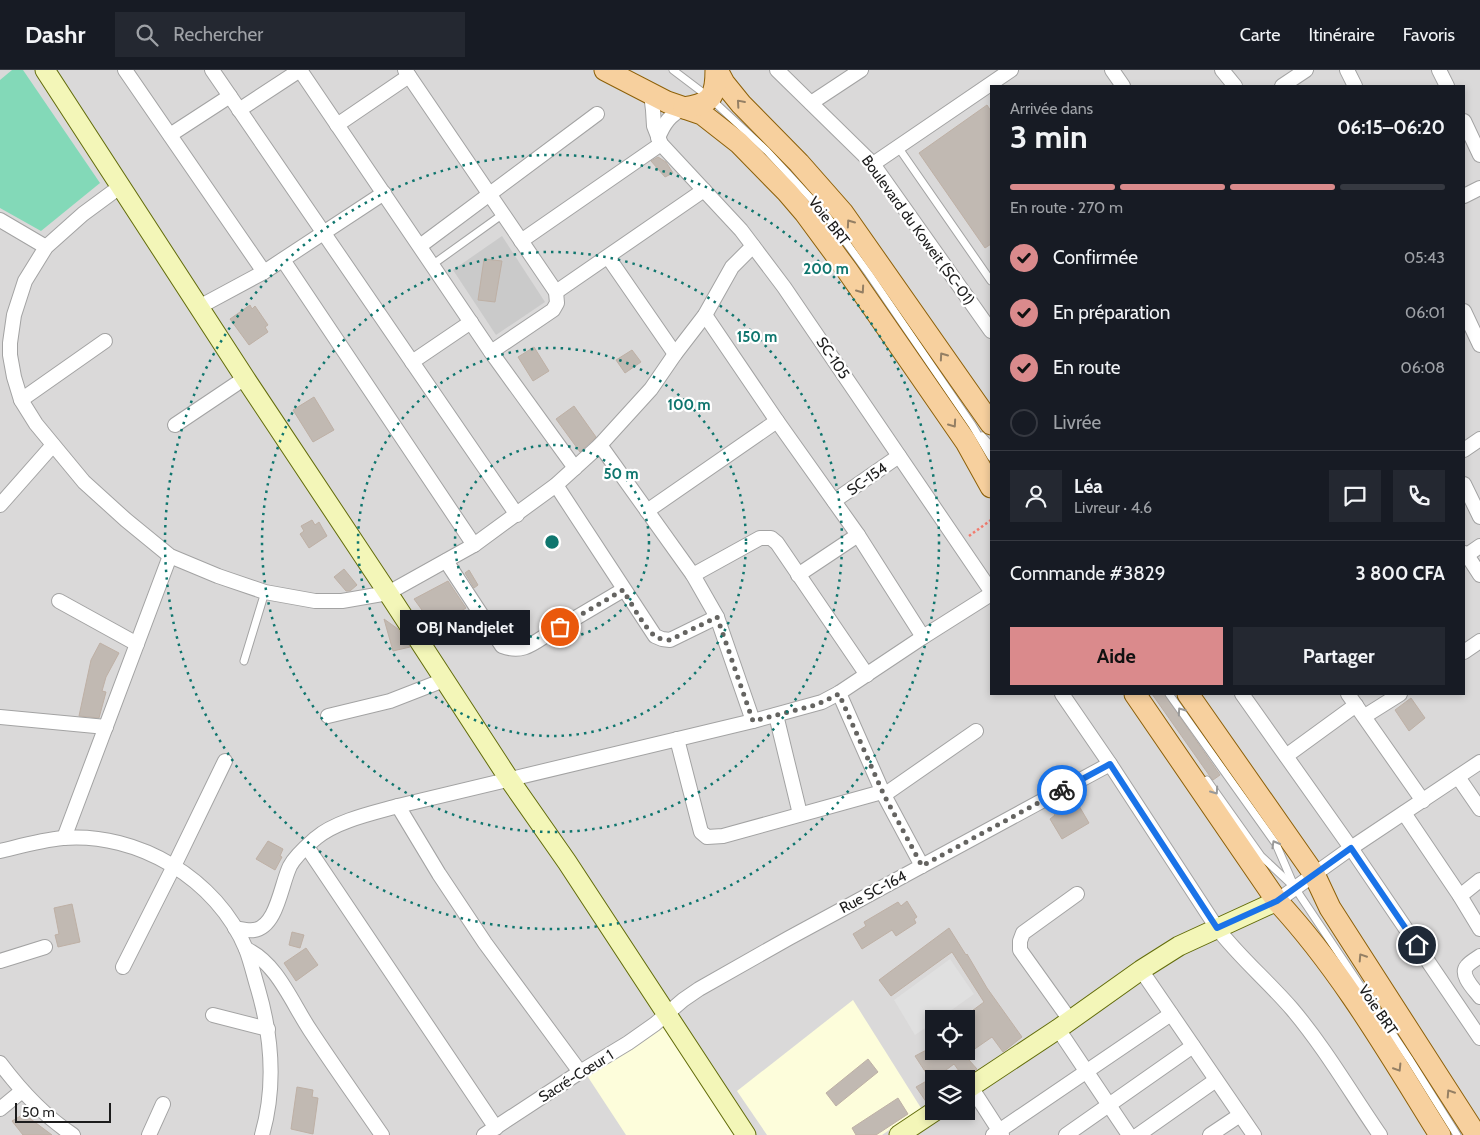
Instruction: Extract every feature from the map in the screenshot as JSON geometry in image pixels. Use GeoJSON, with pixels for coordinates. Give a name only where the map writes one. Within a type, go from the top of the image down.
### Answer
{"type":"FeatureCollection","features":[{"type":"Feature","properties":{"kind":"main road"},"geometry":{"type":"LineString","coordinates":[[605,70],[651,94],[702,114],[739,143],[787,192],[847,270],[966,442],[990,485]]}},
{"type":"Feature","properties":{"kind":"main road"},"geometry":{"type":"LineString","coordinates":[[684,108],[699,106],[714,94],[717,70]]}},
{"type":"Feature","properties":{"kind":"main road"},"geometry":{"type":"LineString","coordinates":[[717,70],[724,83],[741,104],[799,163],[843,213],[982,424]]}},
{"type":"Feature","properties":{"kind":"main road"},"geometry":{"type":"LineString","coordinates":[[1136,695],[1277,901],[1302,928],[1354,998],[1440,1135]]}},
{"type":"Feature","properties":{"kind":"main road"},"geometry":{"type":"LineString","coordinates":[[1189,695],[1314,874],[1330,908],[1476,1135]]}},
{"type":"Feature","properties":{"kind":"street"},"geometry":{"type":"LineString","coordinates":[[45,70],[245,378],[746,1135]]}},
{"type":"Feature","properties":{"kind":"street"},"geometry":{"type":"LineString","coordinates":[[126,70],[264,272]]}},
{"type":"Feature","properties":{"kind":"street"},"geometry":{"type":"LineString","coordinates":[[212,70],[517,515]]}},
{"type":"Feature","properties":{"kind":"street"},"geometry":{"type":"LineString","coordinates":[[239,110],[300,70],[491,352],[574,468]]}},
{"type":"Feature","properties":{"kind":"street","name":"Boulevard du Koweit (SC-01)"},"geometry":{"type":"LineString","coordinates":[[776,70],[873,164],[990,330]]}},
{"type":"Feature","properties":{"kind":"street"},"geometry":{"type":"LineString","coordinates":[[811,104],[861,70]]}},
{"type":"Feature","properties":{"kind":"street"},"geometry":{"type":"LineString","coordinates":[[873,164],[1011,70]]}},
{"type":"Feature","properties":{"kind":"street"},"geometry":{"type":"LineString","coordinates":[[1112,70],[1122,85]]}},
{"type":"Feature","properties":{"kind":"street"},"geometry":{"type":"LineString","coordinates":[[1222,70],[1234,85]]}},
{"type":"Feature","properties":{"kind":"street"},"geometry":{"type":"LineString","coordinates":[[1284,85],[1306,70]]}},
{"type":"Feature","properties":{"kind":"street"},"geometry":{"type":"LineString","coordinates":[[1347,70],[1354,85]]}},
{"type":"Feature","properties":{"kind":"street"},"geometry":{"type":"LineString","coordinates":[[1439,70],[1446,85]]}},
{"type":"Feature","properties":{"kind":"street"},"geometry":{"type":"LineString","coordinates":[[338,125],[407,73],[490,194],[556,292],[557,303],[554,310],[491,352]]}},
{"type":"Feature","properties":{"kind":"street"},"geometry":{"type":"LineString","coordinates":[[651,94],[654,126],[660,141]]}},
{"type":"Feature","properties":{"kind":"street"},"geometry":{"type":"LineString","coordinates":[[170,135],[230,96]]}},
{"type":"Feature","properties":{"kind":"street"},"geometry":{"type":"LineString","coordinates":[[521,241],[660,141],[664,124],[673,114],[684,108]]}},
{"type":"Feature","properties":{"kind":"street"},"geometry":{"type":"LineString","coordinates":[[420,246],[597,114]]}},
{"type":"Feature","properties":{"kind":"street"},"geometry":{"type":"LineString","coordinates":[[1465,123],[1480,155]]}},
{"type":"Feature","properties":{"kind":"street","name":"SC-105"},"geometry":{"type":"LineString","coordinates":[[660,141],[742,230],[960,543],[990,591]]}},
{"type":"Feature","properties":{"kind":"street"},"geometry":{"type":"LineString","coordinates":[[121,186],[83,214],[46,247],[25,280],[14,315],[10,356],[21,400],[52,445],[84,482],[170,556],[218,576],[265,592],[315,601],[342,601],[388,592],[474,545],[556,485],[600,445],[651,389],[705,315],[732,267],[752,246]]}},
{"type":"Feature","properties":{"kind":"street"},"geometry":{"type":"LineString","coordinates":[[1465,196],[1480,188]]}},
{"type":"Feature","properties":{"kind":"street"},"geometry":{"type":"LineString","coordinates":[[556,292],[704,190]]}},
{"type":"Feature","properties":{"kind":"street"},"geometry":{"type":"LineString","coordinates":[[199,307],[264,272],[384,193]]}},
{"type":"Feature","properties":{"kind":"street"},"geometry":{"type":"LineString","coordinates":[[0,220],[46,247]]}},
{"type":"Feature","properties":{"kind":"street"},"geometry":{"type":"LineString","coordinates":[[608,257],[675,354]]}},
{"type":"Feature","properties":{"kind":"street"},"geometry":{"type":"LineString","coordinates":[[283,260],[474,545]]}},
{"type":"Feature","properties":{"kind":"street"},"geometry":{"type":"LineString","coordinates":[[1465,313],[1480,345]]}},
{"type":"Feature","properties":{"kind":"street"},"geometry":{"type":"LineString","coordinates":[[705,315],[777,422],[858,536],[923,637]]}},
{"type":"Feature","properties":{"kind":"street"},"geometry":{"type":"LineString","coordinates":[[412,362],[471,322]]}},
{"type":"Feature","properties":{"kind":"street"},"geometry":{"type":"LineString","coordinates":[[21,400],[105,341]]}},
{"type":"Feature","properties":{"kind":"street"},"geometry":{"type":"LineString","coordinates":[[175,425],[245,378]]}},
{"type":"Feature","properties":{"kind":"street"},"geometry":{"type":"LineString","coordinates":[[646,511],[777,422]]}},
{"type":"Feature","properties":{"kind":"street"},"geometry":{"type":"LineString","coordinates":[[1465,449],[1480,439]]}},
{"type":"Feature","properties":{"kind":"street"},"geometry":{"type":"LineString","coordinates":[[0,505],[52,445]]}},
{"type":"Feature","properties":{"kind":"street"},"geometry":{"type":"LineString","coordinates":[[600,445],[692,574],[717,617],[753,721]]}},
{"type":"Feature","properties":{"kind":"street","name":"SC-154"},"geometry":{"type":"LineString","coordinates":[[834,501],[899,456]]}},
{"type":"Feature","properties":{"kind":"street"},"geometry":{"type":"LineString","coordinates":[[556,485],[654,636],[670,640],[717,617]]}},
{"type":"Feature","properties":{"kind":"street"},"geometry":{"type":"LineString","coordinates":[[1465,486],[1480,517]]}},
{"type":"Feature","properties":{"kind":"street"},"geometry":{"type":"LineString","coordinates":[[798,575],[858,536]]}},
{"type":"Feature","properties":{"kind":"street"},"geometry":{"type":"LineString","coordinates":[[692,574],[755,540],[766,537],[771,538],[777,543],[867,675]]}},
{"type":"Feature","properties":{"kind":"street"},"geometry":{"type":"LineString","coordinates":[[1480,546],[1466,554],[1480,575]]}},
{"type":"Feature","properties":{"kind":"street"},"geometry":{"type":"LineString","coordinates":[[64,838],[170,556]]}},
{"type":"Feature","properties":{"kind":"street"},"geometry":{"type":"LineString","coordinates":[[446,561],[502,646],[516,650],[524,649],[533,644],[623,590]]}},
{"type":"Feature","properties":{"kind":"street"},"geometry":{"type":"LineString","coordinates":[[235,928],[253,930],[262,928],[268,922],[275,910],[290,868],[296,857],[324,832],[333,827],[398,806],[816,705],[839,694],[990,594]]}},
{"type":"Feature","properties":{"kind":"street"},"geometry":{"type":"LineString","coordinates":[[59,601],[137,644]]}},
{"type":"Feature","properties":{"kind":"street"},"geometry":{"type":"LineString","coordinates":[[1465,651],[1473,641]]}},
{"type":"Feature","properties":{"kind":"street"},"geometry":{"type":"LineString","coordinates":[[328,716],[390,700],[444,680]]}},
{"type":"Feature","properties":{"kind":"street"},"geometry":{"type":"LineString","coordinates":[[839,694],[883,793],[922,866]]}},
{"type":"Feature","properties":{"kind":"street"},"geometry":{"type":"LineString","coordinates":[[1063,695],[1217,928],[1233,949],[1268,982],[1293,1010],[1380,1135]]}},
{"type":"Feature","properties":{"kind":"street"},"geometry":{"type":"LineString","coordinates":[[1243,695],[1476,1024],[1480,1038]]}},
{"type":"Feature","properties":{"kind":"street"},"geometry":{"type":"LineString","coordinates":[[1286,756],[1356,705],[1396,695]]}},
{"type":"Feature","properties":{"kind":"street"},"geometry":{"type":"LineString","coordinates":[[1356,705],[1423,801]]}},
{"type":"Feature","properties":{"kind":"street"},"geometry":{"type":"LineString","coordinates":[[776,715],[800,814]]}},
{"type":"Feature","properties":{"kind":"street"},"geometry":{"type":"LineString","coordinates":[[0,717],[106,727]]}},
{"type":"Feature","properties":{"kind":"street"},"geometry":{"type":"LineString","coordinates":[[677,739],[701,832],[713,838],[883,793],[976,731]]}},
{"type":"Feature","properties":{"kind":"street"},"geometry":{"type":"LineString","coordinates":[[123,967],[225,761]]}},
{"type":"Feature","properties":{"kind":"street"},"geometry":{"type":"LineString","coordinates":[[975,1083],[1064,1025],[1141,970],[1180,946],[1277,901],[1351,848],[1480,762]]}},
{"type":"Feature","properties":{"kind":"street","name":"Rue SC-164"},"geometry":{"type":"LineString","coordinates":[[666,1013],[699,989],[789,938],[1110,764]]}},
{"type":"Feature","properties":{"kind":"street"},"geometry":{"type":"LineString","coordinates":[[1458,777],[1480,809]]}},
{"type":"Feature","properties":{"kind":"street"},"geometry":{"type":"LineString","coordinates":[[398,806],[439,874],[485,943],[580,1072]]}},
{"type":"Feature","properties":{"kind":"street"},"geometry":{"type":"LineString","coordinates":[[1404,813],[1480,929]]}},
{"type":"Feature","properties":{"kind":"street"},"geometry":{"type":"LineString","coordinates":[[0,851],[64,838],[92,839],[123,844],[147,852],[174,866],[212,897],[235,928],[246,949],[268,1029],[271,1049],[270,1087],[266,1124],[262,1135]]}},
{"type":"Feature","properties":{"kind":"street"},"geometry":{"type":"LineString","coordinates":[[307,847],[490,1131]]}},
{"type":"Feature","properties":{"kind":"street"},"geometry":{"type":"LineString","coordinates":[[1460,896],[1480,880]]}},
{"type":"Feature","properties":{"kind":"street"},"geometry":{"type":"LineString","coordinates":[[1077,894],[1023,933],[1020,950],[1064,1025],[1086,1071],[1130,1135]]}},
{"type":"Feature","properties":{"kind":"street"},"geometry":{"type":"LineString","coordinates":[[0,961],[45,947]]}},
{"type":"Feature","properties":{"kind":"street"},"geometry":{"type":"LineString","coordinates":[[246,949],[264,961],[280,982],[310,1030],[382,1135]]}},
{"type":"Feature","properties":{"kind":"street"},"geometry":{"type":"LineString","coordinates":[[1480,956],[1466,967],[1464,972],[1466,979],[1480,997]]}},
{"type":"Feature","properties":{"kind":"street"},"geometry":{"type":"LineString","coordinates":[[1141,970],[1254,1135]]}},
{"type":"Feature","properties":{"kind":"street","name":"Sacré-Cœur 1"},"geometry":{"type":"LineString","coordinates":[[490,1131],[628,1043],[655,1024],[666,1013]]}},
{"type":"Feature","properties":{"kind":"street"},"geometry":{"type":"LineString","coordinates":[[975,1099],[998,1134],[1086,1071],[1171,1014]]}},
{"type":"Feature","properties":{"kind":"street"},"geometry":{"type":"LineString","coordinates":[[213,1015],[268,1029]]}},
{"type":"Feature","properties":{"kind":"street"},"geometry":{"type":"LineString","coordinates":[[1066,1135],[1193,1046]]}},
{"type":"Feature","properties":{"kind":"street"},"geometry":{"type":"LineString","coordinates":[[0,1063],[22,1091],[51,1119],[73,1135]]}},
{"type":"Feature","properties":{"kind":"street"},"geometry":{"type":"LineString","coordinates":[[1138,1135],[1216,1080]]}},
{"type":"Feature","properties":{"kind":"street"},"geometry":{"type":"LineString","coordinates":[[0,1109],[22,1091]]}},
{"type":"Feature","properties":{"kind":"street"},"geometry":{"type":"LineString","coordinates":[[149,1135],[163,1104]]}},
{"type":"Feature","properties":{"kind":"street"},"geometry":{"type":"LineString","coordinates":[[1210,1135],[1240,1115]]}},
{"type":"Feature","properties":{"kind":"street"},"geometry":{"type":"LineString","coordinates":[[899,1135],[925,1118]]}},
{"type":"Feature","properties":{"kind":"lane","name":"Voie BRT"},"geometry":{"type":"LineString","coordinates":[[673,70],[710,98],[767,151],[827,216],[982,424],[990,444]]}},
{"type":"Feature","properties":{"kind":"lane"},"geometry":{"type":"LineString","coordinates":[[898,147],[990,280]]}},
{"type":"Feature","properties":{"kind":"lane"},"geometry":{"type":"LineString","coordinates":[[432,265],[503,214]]}},
{"type":"Feature","properties":{"kind":"lane","name":"Voie BRT"},"geometry":{"type":"LineString","coordinates":[[982,424],[990,453]]}},
{"type":"Feature","properties":{"kind":"lane"},"geometry":{"type":"LineString","coordinates":[[244,661],[265,592]]}},
{"type":"Feature","properties":{"kind":"lane","name":"Voie BRT"},"geometry":{"type":"LineString","coordinates":[[1170,695],[1276,844],[1295,888],[1410,1060],[1457,1135]]}},
{"type":"Feature","properties":{"kind":"lane","name":"Voie BRT"},"geometry":{"type":"LineString","coordinates":[[1205,777],[1261,856],[1295,888]]}},
{"type":"Feature","properties":{"kind":"path"},"geometry":{"type":"LineString","coordinates":[[960,543],[990,521]]}},
{"type":"Feature","properties":{"kind":"shaded area"},"geometry":{"type":"Polygon","coordinates":[[[0,70],[1480,70],[1480,1135],[0,1135],[0,70]]]}},
{"type":"Feature","properties":{"kind":"shaded area"},"geometry":{"type":"Polygon","coordinates":[[[502,236],[545,302],[496,335],[453,270],[502,236]]]}},
{"type":"Feature","properties":{"kind":"shaded area"},"geometry":{"type":"Polygon","coordinates":[[[950,959],[974,994],[952,1010],[925,1010],[925,1028],[915,1035],[894,1000],[950,959]]]}},
{"type":"Feature","properties":{"kind":"shaded area"},"geometry":{"type":"Polygon","coordinates":[[[853,1000],[921,1108],[882,1135],[767,1135],[737,1091],[853,1000]]]}},
{"type":"Feature","properties":{"kind":"shaded area"},"geometry":{"type":"Polygon","coordinates":[[[665,1022],[737,1135],[626,1135],[586,1074],[665,1022]]]}},
{"type":"Feature","properties":{"kind":"green space"},"geometry":{"type":"Polygon","coordinates":[[[12,70],[23,70],[100,183],[41,231],[0,208],[0,80],[12,70]]]}},
{"type":"Feature","properties":{"kind":"building"},"geometry":{"type":"Polygon","coordinates":[[[987,105],[990,110],[990,245],[985,248],[919,153],[987,105]]]}},
{"type":"Feature","properties":{"kind":"building"},"geometry":{"type":"Polygon","coordinates":[[[658,157],[666,162],[673,173],[665,177],[651,161],[658,157]]]}},
{"type":"Feature","properties":{"kind":"building"},"geometry":{"type":"Polygon","coordinates":[[[484,259],[502,261],[495,302],[478,300],[484,259]]]}},
{"type":"Feature","properties":{"kind":"building"},"geometry":{"type":"Polygon","coordinates":[[[250,305],[252,309],[255,306],[268,325],[265,327],[268,332],[249,345],[230,319],[250,305]]]}},
{"type":"Feature","properties":{"kind":"building"},"geometry":{"type":"Polygon","coordinates":[[[534,347],[549,371],[533,381],[518,357],[534,347]]]}},
{"type":"Feature","properties":{"kind":"building"},"geometry":{"type":"Polygon","coordinates":[[[632,350],[641,362],[625,373],[616,360],[632,350]]]}},
{"type":"Feature","properties":{"kind":"building"},"geometry":{"type":"Polygon","coordinates":[[[314,397],[334,430],[313,442],[293,410],[314,397]]]}},
{"type":"Feature","properties":{"kind":"building"},"geometry":{"type":"Polygon","coordinates":[[[574,406],[596,437],[580,452],[556,419],[574,406]]]}},
{"type":"Feature","properties":{"kind":"building"},"geometry":{"type":"Polygon","coordinates":[[[312,520],[315,525],[319,522],[327,536],[309,548],[300,534],[304,531],[301,526],[312,520]]]}},
{"type":"Feature","properties":{"kind":"building"},"geometry":{"type":"Polygon","coordinates":[[[344,569],[357,585],[350,591],[346,591],[334,577],[344,569]]]}},
{"type":"Feature","properties":{"kind":"building"},"geometry":{"type":"Polygon","coordinates":[[[469,570],[478,585],[474,588],[465,573],[469,570]]]}},
{"type":"Feature","properties":{"kind":"building"},"geometry":{"type":"Polygon","coordinates":[[[448,581],[466,608],[435,628],[414,599],[448,581]]]}},
{"type":"Feature","properties":{"kind":"building"},"geometry":{"type":"Polygon","coordinates":[[[384,619],[398,629],[410,647],[393,651],[384,619]]]}},
{"type":"Feature","properties":{"kind":"building"},"geometry":{"type":"Polygon","coordinates":[[[100,643],[119,653],[106,677],[102,691],[106,692],[99,718],[79,716],[91,660],[100,643]]]}},
{"type":"Feature","properties":{"kind":"building"},"geometry":{"type":"Polygon","coordinates":[[[1153,695],[1165,695],[1220,775],[1213,780],[1153,695]]]}},
{"type":"Feature","properties":{"kind":"building"},"geometry":{"type":"Polygon","coordinates":[[[1411,698],[1425,718],[1409,731],[1395,710],[1411,698]]]}},
{"type":"Feature","properties":{"kind":"building"},"geometry":{"type":"Polygon","coordinates":[[[1075,799],[1089,823],[1062,839],[1050,819],[1055,815],[1053,812],[1075,799]]]}},
{"type":"Feature","properties":{"kind":"building"},"geometry":{"type":"Polygon","coordinates":[[[268,841],[283,849],[280,856],[282,857],[275,870],[256,859],[268,841]]]}},
{"type":"Feature","properties":{"kind":"building"},"geometry":{"type":"Polygon","coordinates":[[[907,901],[917,917],[914,919],[916,923],[896,936],[892,930],[862,949],[853,934],[866,926],[864,922],[898,902],[901,906],[907,901]]]}},
{"type":"Feature","properties":{"kind":"building"},"geometry":{"type":"Polygon","coordinates":[[[72,904],[80,942],[58,947],[55,935],[59,934],[54,908],[72,904]]]}},
{"type":"Feature","properties":{"kind":"building"},"geometry":{"type":"Polygon","coordinates":[[[949,928],[987,988],[1022,1037],[1003,1052],[992,1037],[975,1049],[975,1010],[973,1010],[984,1002],[952,952],[891,996],[879,980],[949,928]]]}},
{"type":"Feature","properties":{"kind":"building"},"geometry":{"type":"Polygon","coordinates":[[[292,932],[304,935],[300,948],[289,945],[292,932]]]}},
{"type":"Feature","properties":{"kind":"building"},"geometry":{"type":"Polygon","coordinates":[[[306,948],[318,965],[296,981],[284,963],[306,948]]]}},
{"type":"Feature","properties":{"kind":"building"},"geometry":{"type":"Polygon","coordinates":[[[925,1051],[925,1060],[969,1060],[977,1069],[958,1070],[954,1064],[946,1070],[925,1071],[915,1056],[925,1051]]]}},
{"type":"Feature","properties":{"kind":"building"},"geometry":{"type":"Polygon","coordinates":[[[868,1059],[878,1072],[836,1106],[826,1093],[868,1059]]]}},
{"type":"Feature","properties":{"kind":"building"},"geometry":{"type":"Polygon","coordinates":[[[925,1082],[925,1100],[916,1087],[925,1082]]]}},
{"type":"Feature","properties":{"kind":"building"},"geometry":{"type":"Polygon","coordinates":[[[297,1087],[313,1090],[312,1097],[318,1098],[313,1134],[291,1129],[297,1087]]]}},
{"type":"Feature","properties":{"kind":"building"},"geometry":{"type":"Polygon","coordinates":[[[898,1098],[908,1114],[876,1135],[856,1135],[852,1128],[898,1098]]]}},
{"type":"Feature","properties":{"kind":"building"},"geometry":{"type":"Polygon","coordinates":[[[24,1114],[52,1135],[23,1135],[12,1121],[24,1114]]]}},
{"type":"Feature","properties":{"kind":"way so far"},"geometry":{"type":"LineString","coordinates":[[560,627],[623,590],[649,630],[654,636],[662,639],[670,640],[717,617],[753,721],[816,705],[839,694],[884,795],[922,866],[1062,790]]}},
{"type":"Feature","properties":{"kind":"place","name":"OBJ Nandjelet"},"geometry":{"type":"Point","coordinates":[560,627]}},
{"type":"Feature","properties":{"kind":"route"},"geometry":{"type":"LineString","coordinates":[[1062,790],[1110,764],[1217,928],[1277,901],[1351,848],[1417,945]]}}]}
